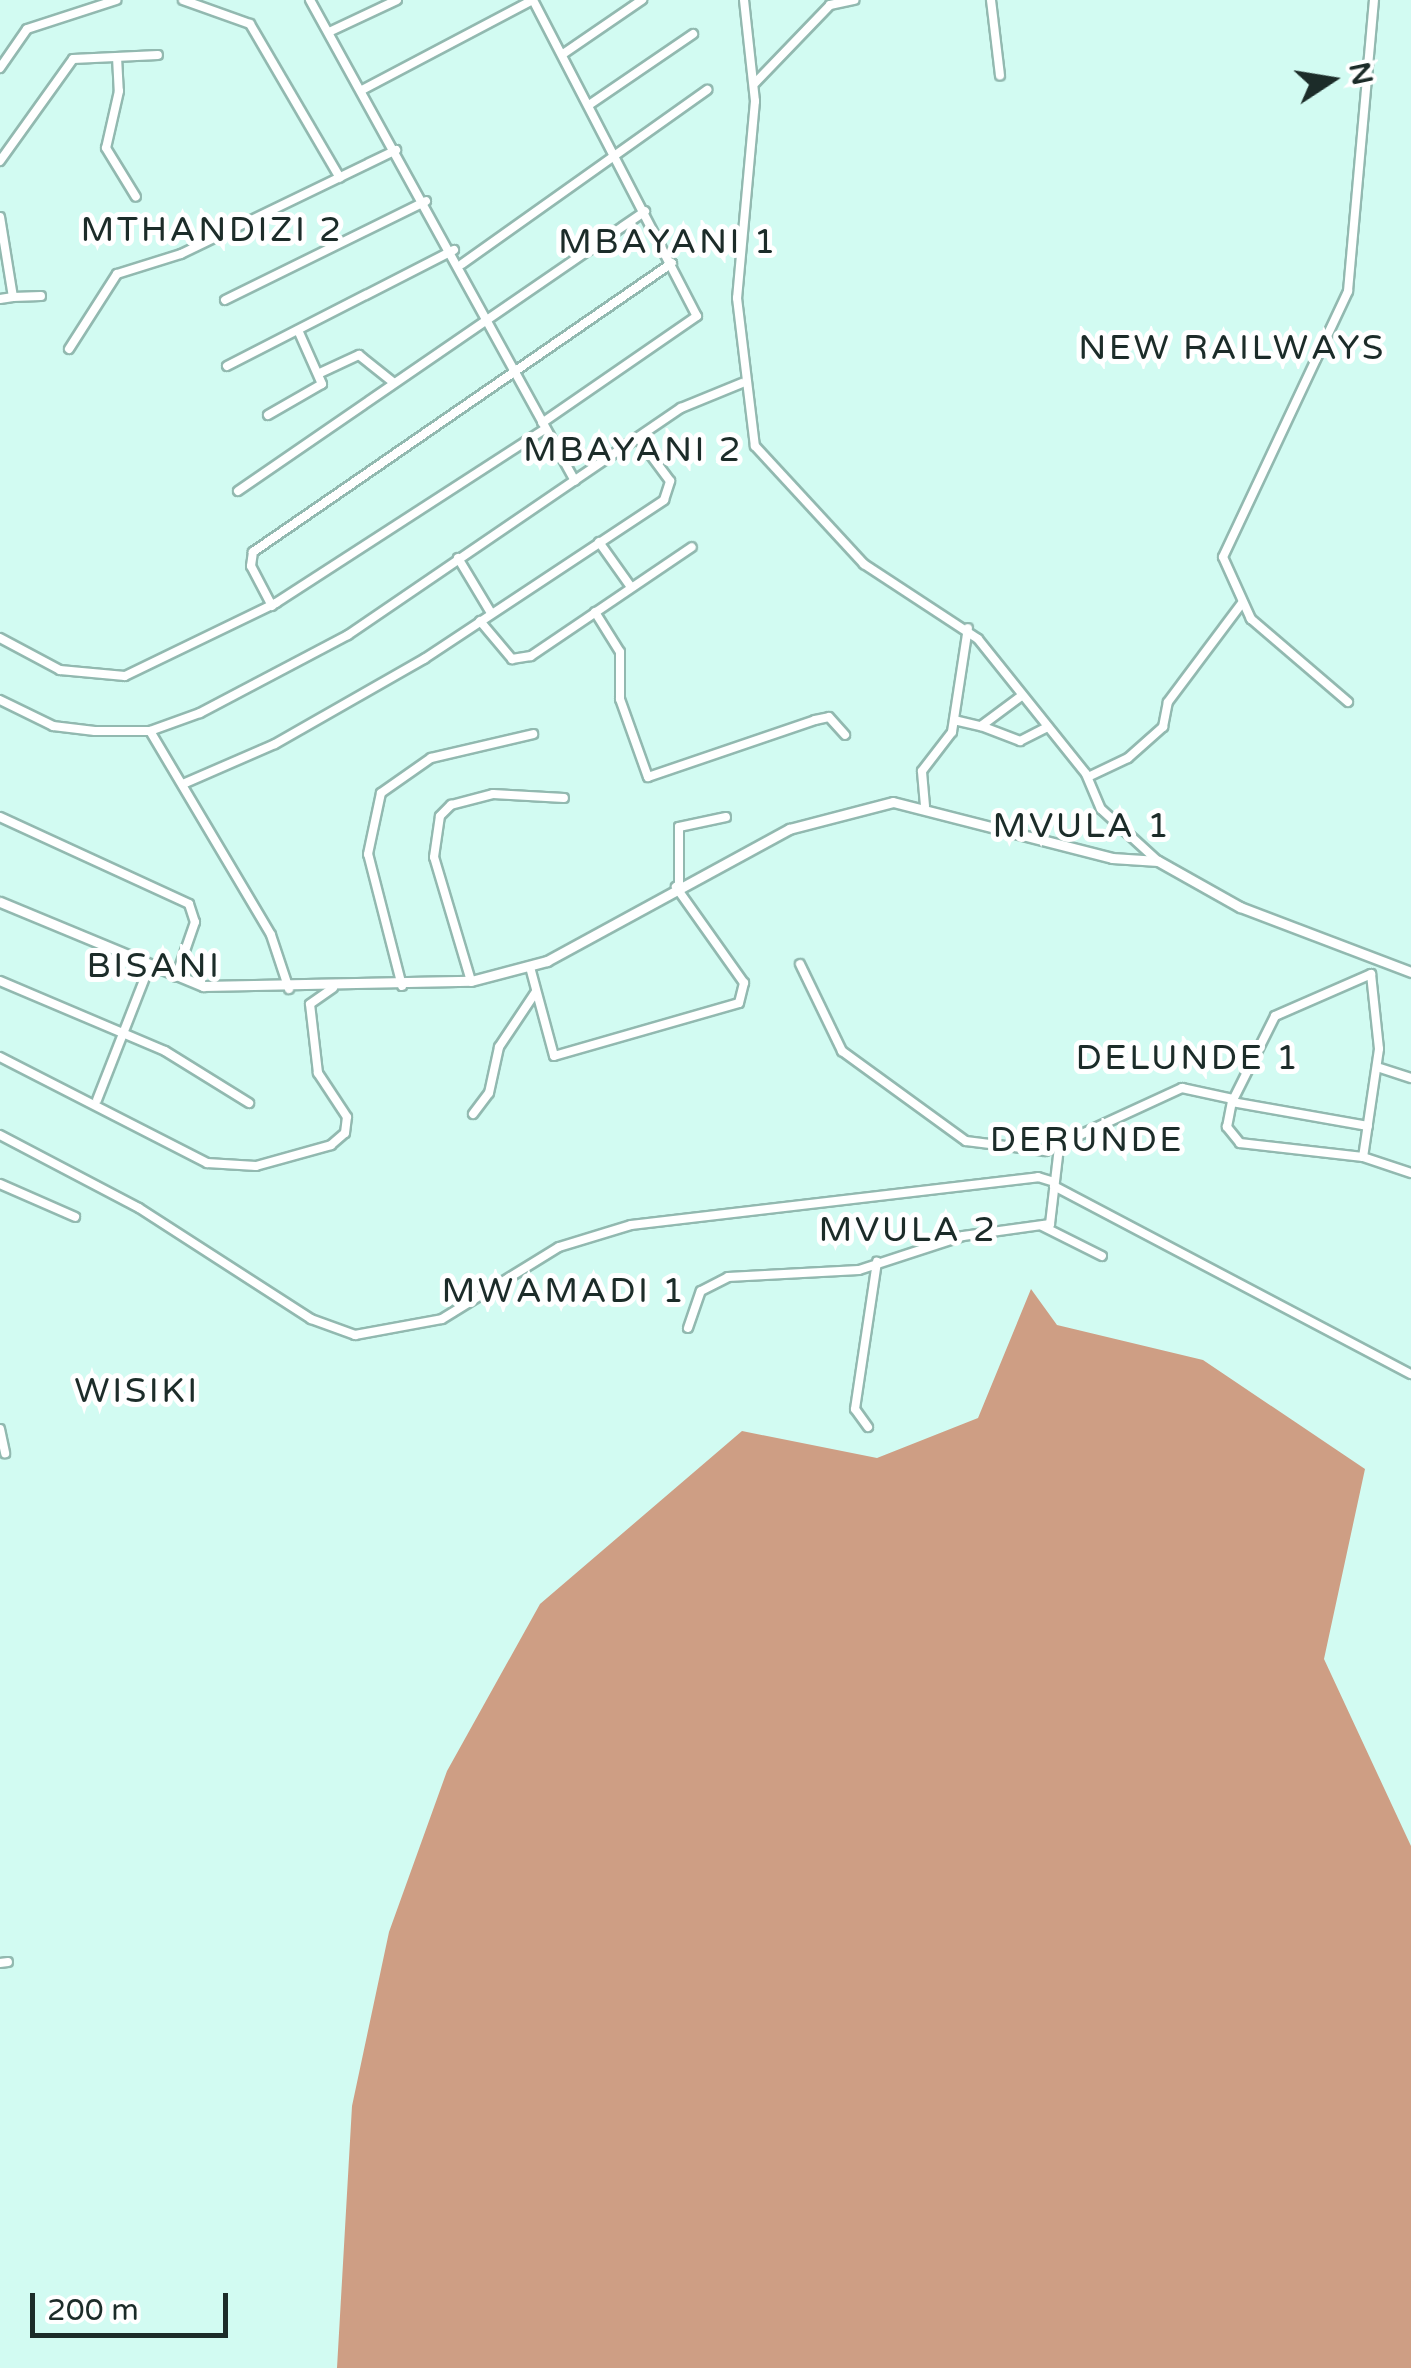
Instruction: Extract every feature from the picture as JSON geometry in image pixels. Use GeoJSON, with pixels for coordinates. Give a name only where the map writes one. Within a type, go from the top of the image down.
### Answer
{"type":"FeatureCollection","features":[{"type":"Feature","properties":{"kind":"street"},"geometry":{"type":"LineString","coordinates":[[0,68],[27,29],[116,0]]}},
{"type":"Feature","properties":{"kind":"street"},"geometry":{"type":"LineString","coordinates":[[183,0],[250,24],[340,178]]}},
{"type":"Feature","properties":{"kind":"street"},"geometry":{"type":"LineString","coordinates":[[310,0],[462,264],[575,481]]}},
{"type":"Feature","properties":{"kind":"street"},"geometry":{"type":"LineString","coordinates":[[329,32],[396,0]]}},
{"type":"Feature","properties":{"kind":"street"},"geometry":{"type":"LineString","coordinates":[[0,638],[52,667],[110,679],[272,606],[544,426],[694,321],[672,264],[533,0],[362,90]]}},
{"type":"Feature","properties":{"kind":"street"},"geometry":{"type":"LineString","coordinates":[[564,54],[642,0]]}},
{"type":"Feature","properties":{"kind":"street"},"geometry":{"type":"LineString","coordinates":[[744,0],[755,82],[737,290],[748,430],[764,458],[864,564],[968,628],[1020,697],[1088,776],[1102,809],[1158,861],[1240,907],[1411,972]]}},
{"type":"Feature","properties":{"kind":"street"},"geometry":{"type":"LineString","coordinates":[[755,82],[828,7],[854,0]]}},
{"type":"Feature","properties":{"kind":"street"},"geometry":{"type":"LineString","coordinates":[[991,0],[1000,75]]}},
{"type":"Feature","properties":{"kind":"street"},"geometry":{"type":"LineString","coordinates":[[1348,702],[1242,604],[1225,544],[1348,291],[1374,0]]}},
{"type":"Feature","properties":{"kind":"street"},"geometry":{"type":"LineString","coordinates":[[589,105],[693,34]]}},
{"type":"Feature","properties":{"kind":"street"},"geometry":{"type":"LineString","coordinates":[[0,161],[69,62],[158,55]]}},
{"type":"Feature","properties":{"kind":"street"},"geometry":{"type":"LineString","coordinates":[[117,56],[119,91],[106,148],[136,197]]}},
{"type":"Feature","properties":{"kind":"street"},"geometry":{"type":"LineString","coordinates":[[462,264],[707,90]]}},
{"type":"Feature","properties":{"kind":"street"},"geometry":{"type":"LineString","coordinates":[[69,350],[118,274],[181,254],[396,150]]}},
{"type":"Feature","properties":{"kind":"street"},"geometry":{"type":"LineString","coordinates":[[224,300],[426,201]]}},
{"type":"Feature","properties":{"kind":"street"},"geometry":{"type":"LineString","coordinates":[[238,491],[645,212]]}},
{"type":"Feature","properties":{"kind":"street"},"geometry":{"type":"LineString","coordinates":[[0,217],[13,297]]}},
{"type":"Feature","properties":{"kind":"street"},"geometry":{"type":"LineString","coordinates":[[227,366],[454,250]]}},
{"type":"Feature","properties":{"kind":"street"},"geometry":{"type":"LineString","coordinates":[[272,606],[251,566],[253,552],[672,264]]}},
{"type":"Feature","properties":{"kind":"street"},"geometry":{"type":"LineString","coordinates":[[0,299],[41,296]]}},
{"type":"Feature","properties":{"kind":"street"},"geometry":{"type":"LineString","coordinates":[[268,414],[320,386],[320,373],[298,330]]}},
{"type":"Feature","properties":{"kind":"street"},"geometry":{"type":"LineString","coordinates":[[320,373],[359,355],[393,382]]}},
{"type":"Feature","properties":{"kind":"street"},"geometry":{"type":"LineString","coordinates":[[0,700],[53,726],[150,731],[311,656],[709,391],[742,382]]}},
{"type":"Feature","properties":{"kind":"street"},"geometry":{"type":"LineString","coordinates":[[183,784],[275,744],[480,621],[669,495],[670,481],[638,438]]}},
{"type":"Feature","properties":{"kind":"street"},"geometry":{"type":"LineString","coordinates":[[599,542],[631,587]]}},
{"type":"Feature","properties":{"kind":"street"},"geometry":{"type":"LineString","coordinates":[[480,621],[519,659],[692,547]]}},
{"type":"Feature","properties":{"kind":"street"},"geometry":{"type":"LineString","coordinates":[[458,558],[491,613]]}},
{"type":"Feature","properties":{"kind":"street"},"geometry":{"type":"LineString","coordinates":[[1088,776],[1128,758],[1164,727],[1168,702],[1242,604]]}},
{"type":"Feature","properties":{"kind":"street"},"geometry":{"type":"LineString","coordinates":[[596,612],[619,649],[617,681],[648,777],[829,717],[845,736]]}},
{"type":"Feature","properties":{"kind":"street"},"geometry":{"type":"LineString","coordinates":[[926,806],[922,771],[944,748],[954,720],[968,628]]}},
{"type":"Feature","properties":{"kind":"street"},"geometry":{"type":"LineString","coordinates":[[980,726],[1020,697]]}},
{"type":"Feature","properties":{"kind":"street"},"geometry":{"type":"LineString","coordinates":[[954,720],[1020,740],[1046,728]]}},
{"type":"Feature","properties":{"kind":"street"},"geometry":{"type":"LineString","coordinates":[[150,731],[270,935],[289,989]]}},
{"type":"Feature","properties":{"kind":"street"},"geometry":{"type":"LineString","coordinates":[[402,986],[368,854],[380,793],[431,758],[533,734]]}},
{"type":"Feature","properties":{"kind":"street"},"geometry":{"type":"LineString","coordinates":[[472,981],[434,856],[440,816],[451,804],[493,794],[564,798]]}},
{"type":"Feature","properties":{"kind":"street"},"geometry":{"type":"LineString","coordinates":[[0,902],[176,977],[222,988],[402,986],[472,981],[530,968],[678,886],[818,818],[894,802],[926,806],[1112,858],[1158,861]]}},
{"type":"Feature","properties":{"kind":"street"},"geometry":{"type":"LineString","coordinates":[[0,816],[189,904],[195,922],[176,977]]}},
{"type":"Feature","properties":{"kind":"street"},"geometry":{"type":"LineString","coordinates":[[530,968],[554,1056],[739,1003],[744,983],[678,886],[679,827],[726,817]]}},
{"type":"Feature","properties":{"kind":"street"},"geometry":{"type":"LineString","coordinates":[[1363,1158],[1380,1029],[1370,974],[1376,959]]}},
{"type":"Feature","properties":{"kind":"street"},"geometry":{"type":"LineString","coordinates":[[800,964],[842,1051],[882,1087],[966,1142],[1031,1152],[1059,1147],[1182,1088],[1368,1126]]}},
{"type":"Feature","properties":{"kind":"street"},"geometry":{"type":"LineString","coordinates":[[97,1100],[150,966]]}},
{"type":"Feature","properties":{"kind":"street"},"geometry":{"type":"LineString","coordinates":[[1370,974],[1280,1011],[1232,1101],[1227,1127],[1243,1145],[1363,1158],[1411,1173]]}},
{"type":"Feature","properties":{"kind":"street"},"geometry":{"type":"LineString","coordinates":[[0,980],[124,1035],[249,1103]]}},
{"type":"Feature","properties":{"kind":"street"},"geometry":{"type":"LineString","coordinates":[[0,1056],[97,1100],[178,1150],[225,1166],[256,1166],[337,1143],[347,1117],[318,1073],[310,1004],[333,988]]}},
{"type":"Feature","properties":{"kind":"street"},"geometry":{"type":"LineString","coordinates":[[474,1114],[489,1093],[500,1047],[535,994]]}},
{"type":"Feature","properties":{"kind":"street"},"geometry":{"type":"LineString","coordinates":[[1377,1067],[1411,1078]]}},
{"type":"Feature","properties":{"kind":"street"},"geometry":{"type":"LineString","coordinates":[[0,1135],[140,1208],[310,1318],[355,1335],[442,1319],[559,1248],[631,1225],[1038,1177],[1411,1374]]}},
{"type":"Feature","properties":{"kind":"street"},"geometry":{"type":"LineString","coordinates":[[1042,1226],[1052,1220],[1059,1147]]}},
{"type":"Feature","properties":{"kind":"street"},"geometry":{"type":"LineString","coordinates":[[0,1184],[75,1218]]}},
{"type":"Feature","properties":{"kind":"street"},"geometry":{"type":"LineString","coordinates":[[688,1328],[701,1291],[722,1280],[765,1271],[815,1277],[1005,1226],[1042,1226],[1102,1256]]}},
{"type":"Feature","properties":{"kind":"street"},"geometry":{"type":"LineString","coordinates":[[868,1427],[855,1408],[878,1262]]}},
{"type":"Feature","properties":{"kind":"street"},"geometry":{"type":"LineString","coordinates":[[0,1429],[5,1452]]}},
{"type":"Feature","properties":{"kind":"shaded area"},"geometry":{"type":"Polygon","coordinates":[[[1031,1289],[1057,1325],[1203,1360],[1365,1469],[1324,1659],[1411,1846],[1411,2368],[337,2368],[352,2106],[389,1932],[447,1771],[540,1604],[742,1431],[877,1458],[978,1418],[1031,1289]]]}},
{"type":"Feature","properties":{"kind":"district","name":"MTHANDIZI 2"},"geometry":{"type":"Point","coordinates":[212,230]}},
{"type":"Feature","properties":{"kind":"district","name":"MBAYANI 1"},"geometry":{"type":"Point","coordinates":[668,242]}},
{"type":"Feature","properties":{"kind":"district","name":"NEW RAILWAYS"},"geometry":{"type":"Point","coordinates":[1232,348]}},
{"type":"Feature","properties":{"kind":"district","name":"MBAYANI 2"},"geometry":{"type":"Point","coordinates":[633,450]}},
{"type":"Feature","properties":{"kind":"district","name":"MVULA 1"},"geometry":{"type":"Point","coordinates":[1082,826]}},
{"type":"Feature","properties":{"kind":"district","name":"BISANI"},"geometry":{"type":"Point","coordinates":[154,966]}},
{"type":"Feature","properties":{"kind":"district","name":"DELUNDE 1"},"geometry":{"type":"Point","coordinates":[1188,1058]}},
{"type":"Feature","properties":{"kind":"district","name":"DERUNDE"},"geometry":{"type":"Point","coordinates":[1087,1140]}},
{"type":"Feature","properties":{"kind":"district","name":"MVULA 2"},"geometry":{"type":"Point","coordinates":[908,1230]}},
{"type":"Feature","properties":{"kind":"district","name":"MWAMADI 1"},"geometry":{"type":"Point","coordinates":[564,1291]}},
{"type":"Feature","properties":{"kind":"district","name":"WISIKI"},"geometry":{"type":"Point","coordinates":[137,1391]}}]}
